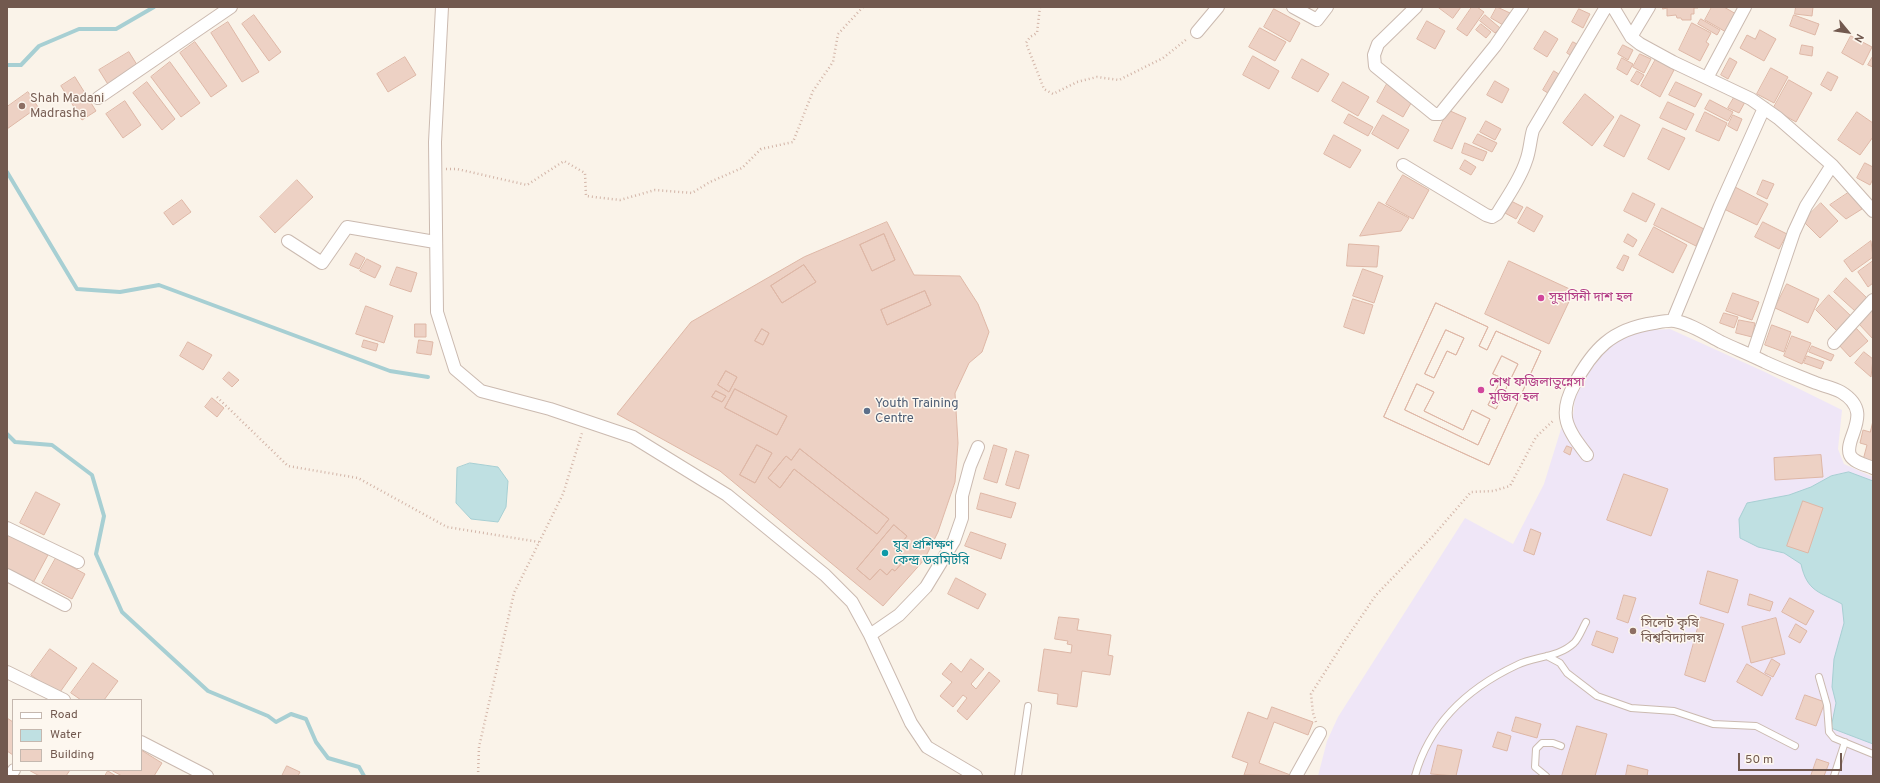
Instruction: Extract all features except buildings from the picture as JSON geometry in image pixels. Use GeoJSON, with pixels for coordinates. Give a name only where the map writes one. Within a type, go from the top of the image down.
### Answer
{"type":"FeatureCollection","features":[{"type":"Feature","properties":{"kind":"street"},"geometry":{"type":"LineString","coordinates":[[98,98],[231,7]]}},
{"type":"Feature","properties":{"kind":"street"},"geometry":{"type":"LineString","coordinates":[[442,7],[434,169],[437,312],[455,369],[481,391],[550,409],[633,438],[727,495],[825,575],[852,602],[870,635],[911,723],[928,747],[976,776]]}},
{"type":"Feature","properties":{"kind":"street"},"geometry":{"type":"LineString","coordinates":[[1197,32],[1218,7]]}},
{"type":"Feature","properties":{"kind":"street"},"geometry":{"type":"LineString","coordinates":[[1293,7],[1317,20],[1327,7]]}},
{"type":"Feature","properties":{"kind":"street"},"geometry":{"type":"LineString","coordinates":[[1416,7],[1378,44],[1374,56],[1375,66],[1434,114],[1440,114],[1494,46],[1522,7]]}},
{"type":"Feature","properties":{"kind":"street"},"geometry":{"type":"LineString","coordinates":[[1402,165],[1486,215],[1492,217],[1497,214],[1527,159],[1528,146],[1533,130],[1606,7]]}},
{"type":"Feature","properties":{"kind":"street"},"geometry":{"type":"LineString","coordinates":[[1613,7],[1631,37],[1640,44],[1663,57],[1751,99],[1764,108],[1832,165],[1873,211]]}},
{"type":"Feature","properties":{"kind":"street"},"geometry":{"type":"LineString","coordinates":[[1631,37],[1649,7]]}},
{"type":"Feature","properties":{"kind":"street"},"geometry":{"type":"LineString","coordinates":[[1707,78],[1741,9]]}},
{"type":"Feature","properties":{"kind":"street"},"geometry":{"type":"LineString","coordinates":[[1673,320],[1717,213],[1764,108]]}},
{"type":"Feature","properties":{"kind":"street"},"geometry":{"type":"LineString","coordinates":[[1752,356],[1794,232],[1806,206],[1832,165]]}},
{"type":"Feature","properties":{"kind":"street"},"geometry":{"type":"LineString","coordinates":[[288,241],[322,263],[347,227],[435,242]]}},
{"type":"Feature","properties":{"kind":"street"},"geometry":{"type":"LineString","coordinates":[[1834,343],[1873,300]]}},
{"type":"Feature","properties":{"kind":"street"},"geometry":{"type":"LineString","coordinates":[[1588,455],[1570,433],[1565,410],[1571,391],[1590,358],[1614,335],[1643,325],[1673,320],[1688,324],[1786,371],[1841,392],[1851,400],[1858,416],[1849,447],[1850,455],[1856,461],[1873,468]]}},
{"type":"Feature","properties":{"kind":"street"},"geometry":{"type":"LineString","coordinates":[[870,635],[899,615],[926,587],[954,541],[962,518],[962,496],[970,466],[978,447]]}},
{"type":"Feature","properties":{"kind":"street"},"geometry":{"type":"LineString","coordinates":[[7,528],[78,562]]}},
{"type":"Feature","properties":{"kind":"street"},"geometry":{"type":"LineString","coordinates":[[7,575],[65,605]]}},
{"type":"Feature","properties":{"kind":"street"},"geometry":{"type":"LineString","coordinates":[[7,672],[61,699]]}},
{"type":"Feature","properties":{"kind":"street"},"geometry":{"type":"LineString","coordinates":[[1296,776],[1320,733]]}},
{"type":"Feature","properties":{"kind":"street"},"geometry":{"type":"LineString","coordinates":[[142,743],[207,776]]}},
{"type":"Feature","properties":{"kind":"lane"},"geometry":{"type":"LineString","coordinates":[[1415,776],[1432,735],[1448,713],[1480,686],[1518,664],[1548,656],[1563,650],[1574,643],[1586,622]]}},
{"type":"Feature","properties":{"kind":"lane"},"geometry":{"type":"LineString","coordinates":[[1548,656],[1560,663],[1567,673],[1597,696],[1631,708],[1674,711],[1713,724],[1756,726],[1795,746]]}},
{"type":"Feature","properties":{"kind":"lane"},"geometry":{"type":"LineString","coordinates":[[1819,677],[1827,705],[1829,732],[1834,738],[1873,754]]}},
{"type":"Feature","properties":{"kind":"lane"},"geometry":{"type":"LineString","coordinates":[[1018,776],[1028,706]]}},
{"type":"Feature","properties":{"kind":"lane"},"geometry":{"type":"LineString","coordinates":[[1834,776],[1844,742]]}},
{"type":"Feature","properties":{"kind":"lane"},"geometry":{"type":"LineString","coordinates":[[1546,776],[1535,767],[1536,749],[1542,743],[1553,743],[1561,746]]}},
{"type":"Feature","properties":{"kind":"path"},"geometry":{"type":"LineString","coordinates":[[434,169],[457,169],[527,185],[564,161],[586,173],[586,196],[620,200],[655,190],[692,193],[710,182],[742,168],[760,149],[794,142],[813,91],[833,62],[838,34],[863,7]]}},
{"type":"Feature","properties":{"kind":"path"},"geometry":{"type":"LineString","coordinates":[[1040,7],[1037,33],[1030,37],[1026,43],[1044,89],[1053,94],[1077,82],[1097,77],[1119,80],[1163,58],[1197,32]]}},
{"type":"Feature","properties":{"kind":"path"},"geometry":{"type":"LineString","coordinates":[[217,397],[288,466],[358,478],[447,527],[539,542]]}},
{"type":"Feature","properties":{"kind":"path"},"geometry":{"type":"LineString","coordinates":[[1320,733],[1313,713],[1311,694],[1376,595],[1433,536],[1471,492],[1493,491],[1510,486],[1536,437],[1565,410]]}},
{"type":"Feature","properties":{"kind":"path"},"geometry":{"type":"LineString","coordinates":[[478,776],[479,748],[514,593],[563,494],[586,421]]}},
{"type":"Feature","properties":{"kind":"shaded area","name":"সিলেট কৃষি বিশ্ববিদ্যালয়"},"geometry":{"type":"Polygon","coordinates":[[[1670,329],[1765,372],[1842,410],[1838,449],[1844,464],[1873,477],[1873,776],[1318,776],[1327,741],[1338,717],[1465,518],[1513,544],[1544,484],[1561,429],[1573,416],[1575,398],[1586,377],[1597,361],[1616,339],[1637,331],[1670,329]]]}},
{"type":"Feature","properties":{"kind":"water"},"geometry":{"type":"Polygon","coordinates":[[[470,463],[498,467],[508,481],[506,507],[498,522],[471,519],[456,503],[457,468],[470,463]]]}},
{"type":"Feature","properties":{"kind":"water"},"geometry":{"type":"Polygon","coordinates":[[[1849,472],[1873,481],[1873,744],[1831,728],[1836,703],[1832,687],[1834,659],[1844,623],[1842,604],[1811,586],[1801,564],[1784,553],[1758,547],[1740,538],[1739,519],[1747,503],[1789,495],[1811,487],[1831,476],[1849,472]]]}},
{"type":"Feature","properties":{"kind":"waterway"},"geometry":{"type":"LineString","coordinates":[[7,65],[21,65],[39,46],[79,29],[116,29],[154,7]]}},
{"type":"Feature","properties":{"kind":"waterway"},"geometry":{"type":"LineString","coordinates":[[7,172],[77,289],[120,292],[159,285],[390,371],[428,377]]}},
{"type":"Feature","properties":{"kind":"waterway"},"geometry":{"type":"LineString","coordinates":[[7,434],[15,442],[52,445],[92,475],[104,516],[96,554],[122,612],[208,691],[268,716],[276,722],[291,714],[306,719],[316,742],[328,758],[359,767],[364,776]]}},
{"type":"Feature","properties":{"kind":"place","name":"Shah Madani Madrasha"},"geometry":{"type":"Point","coordinates":[22,106]}},
{"type":"Feature","properties":{"kind":"place","name":"সুহাসিনী দাশ হল"},"geometry":{"type":"Point","coordinates":[1541,298]}},
{"type":"Feature","properties":{"kind":"place","name":"শেখ ফজিলাতুন্নেসা মুজিব হল"},"geometry":{"type":"Point","coordinates":[1481,390]}},
{"type":"Feature","properties":{"kind":"place","name":"Youth Training Centre"},"geometry":{"type":"Point","coordinates":[867,411]}},
{"type":"Feature","properties":{"kind":"place","name":"যুব প্রশিক্ষণ কেন্দ্র ডরমিটরি"},"geometry":{"type":"Point","coordinates":[885,553]}},
{"type":"Feature","properties":{"kind":"place","name":"সিলেট কৃষি বিশ্ববিদ্যালয়"},"geometry":{"type":"Point","coordinates":[1633,631]}}]}
